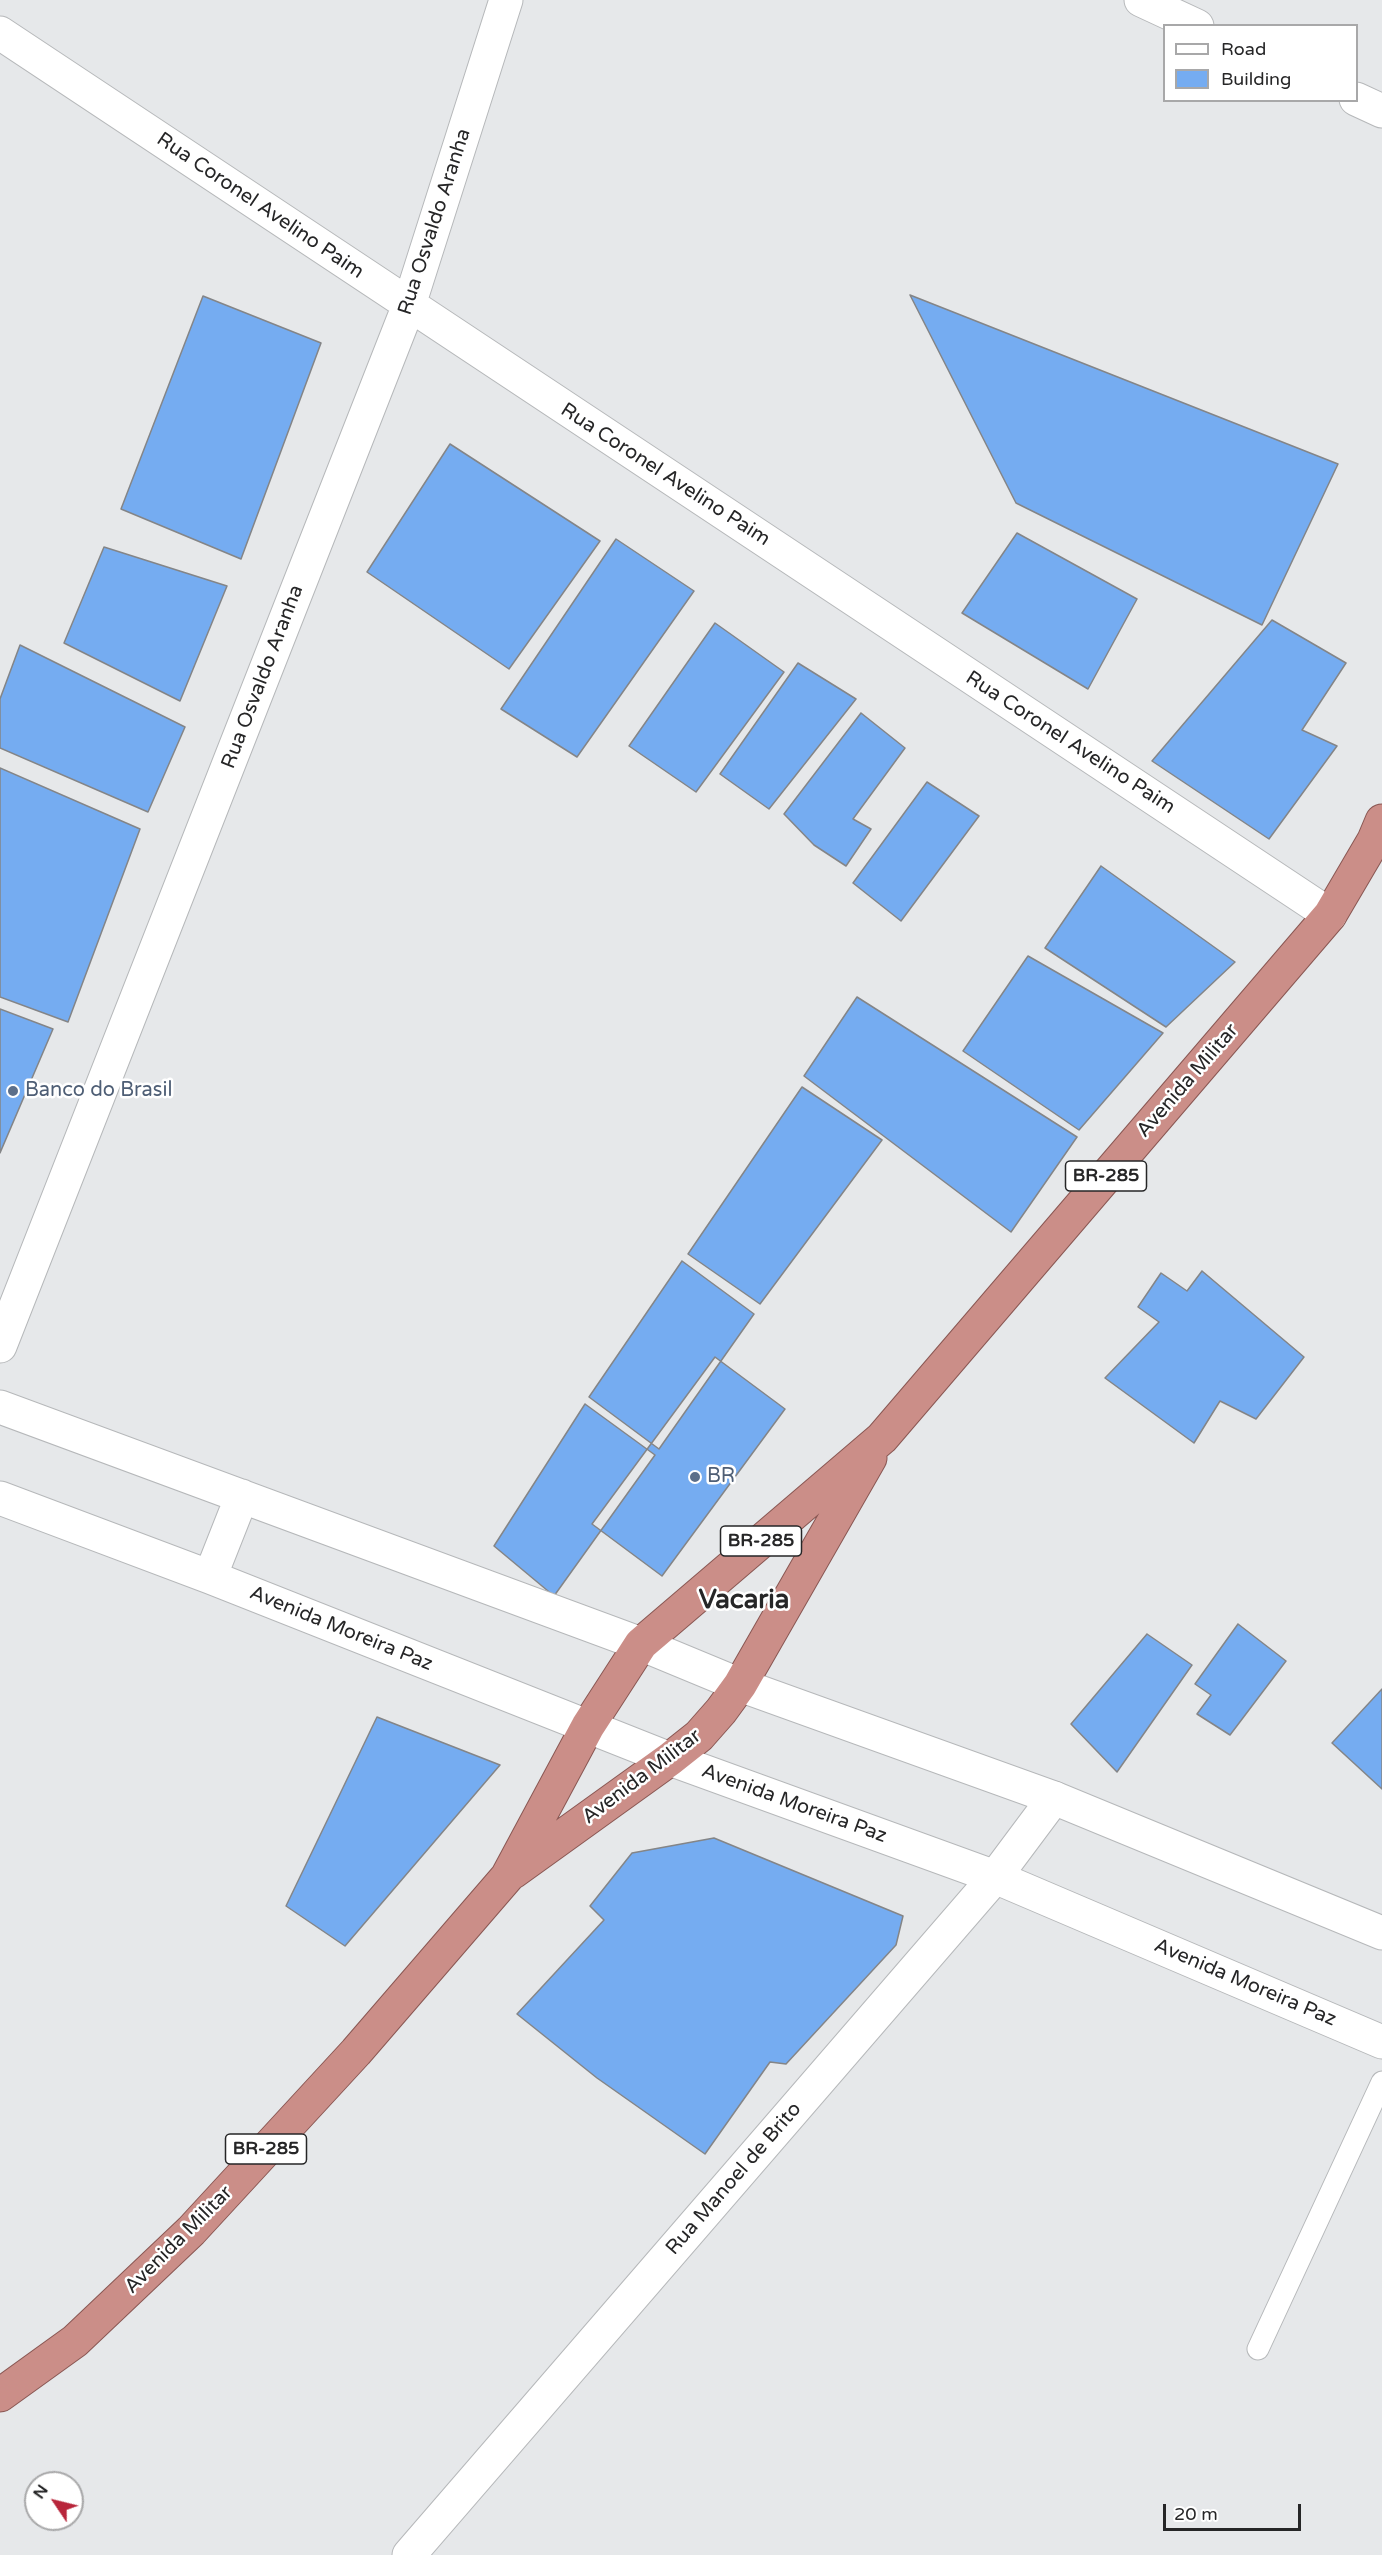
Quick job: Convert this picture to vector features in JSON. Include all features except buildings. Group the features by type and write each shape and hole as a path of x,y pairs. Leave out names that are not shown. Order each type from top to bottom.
{"highway":[{"name":"Avenida Militar","path":"0,2395 75,2341 191,2231 356,2052 507,1877 588,1726 641,1644 882,1438 1330,915 1374,840 1382,821"},
{"name":"Avenida Militar","path":"507,1877 670,1760 699,1736 740,1685 882,1438"}],"street":[{"name":"Rua Osvaldo Aranha","path":"0,1346 409,305 506,0"},
{"path":"1141,0 1193,24"},
{"name":"Rua Coronel Avelino Paim","path":"0,33 1330,915"},
{"path":"1358,100 1382,111"},
{"path":"0,1407 641,1644 740,1685 1053,1798 1382,1933"},
{"path":"210,1577 242,1496"},
{"name":"Avenida Moreira Paz","path":"0,1498 210,1577 670,1760 995,1877 1382,2042"},
{"name":"Rua Manoel de Brito","path":"409,2555 995,1877 1053,1798"}],"lane":[{"path":"1257,2349 1382,2082"}],"place":[{"name":"Banco do Brasil","path":"13,1091"},
{"name":"BR","path":"695,1477"}],"district":[{"name":"Vacaria","path":"744,1601"}]}
